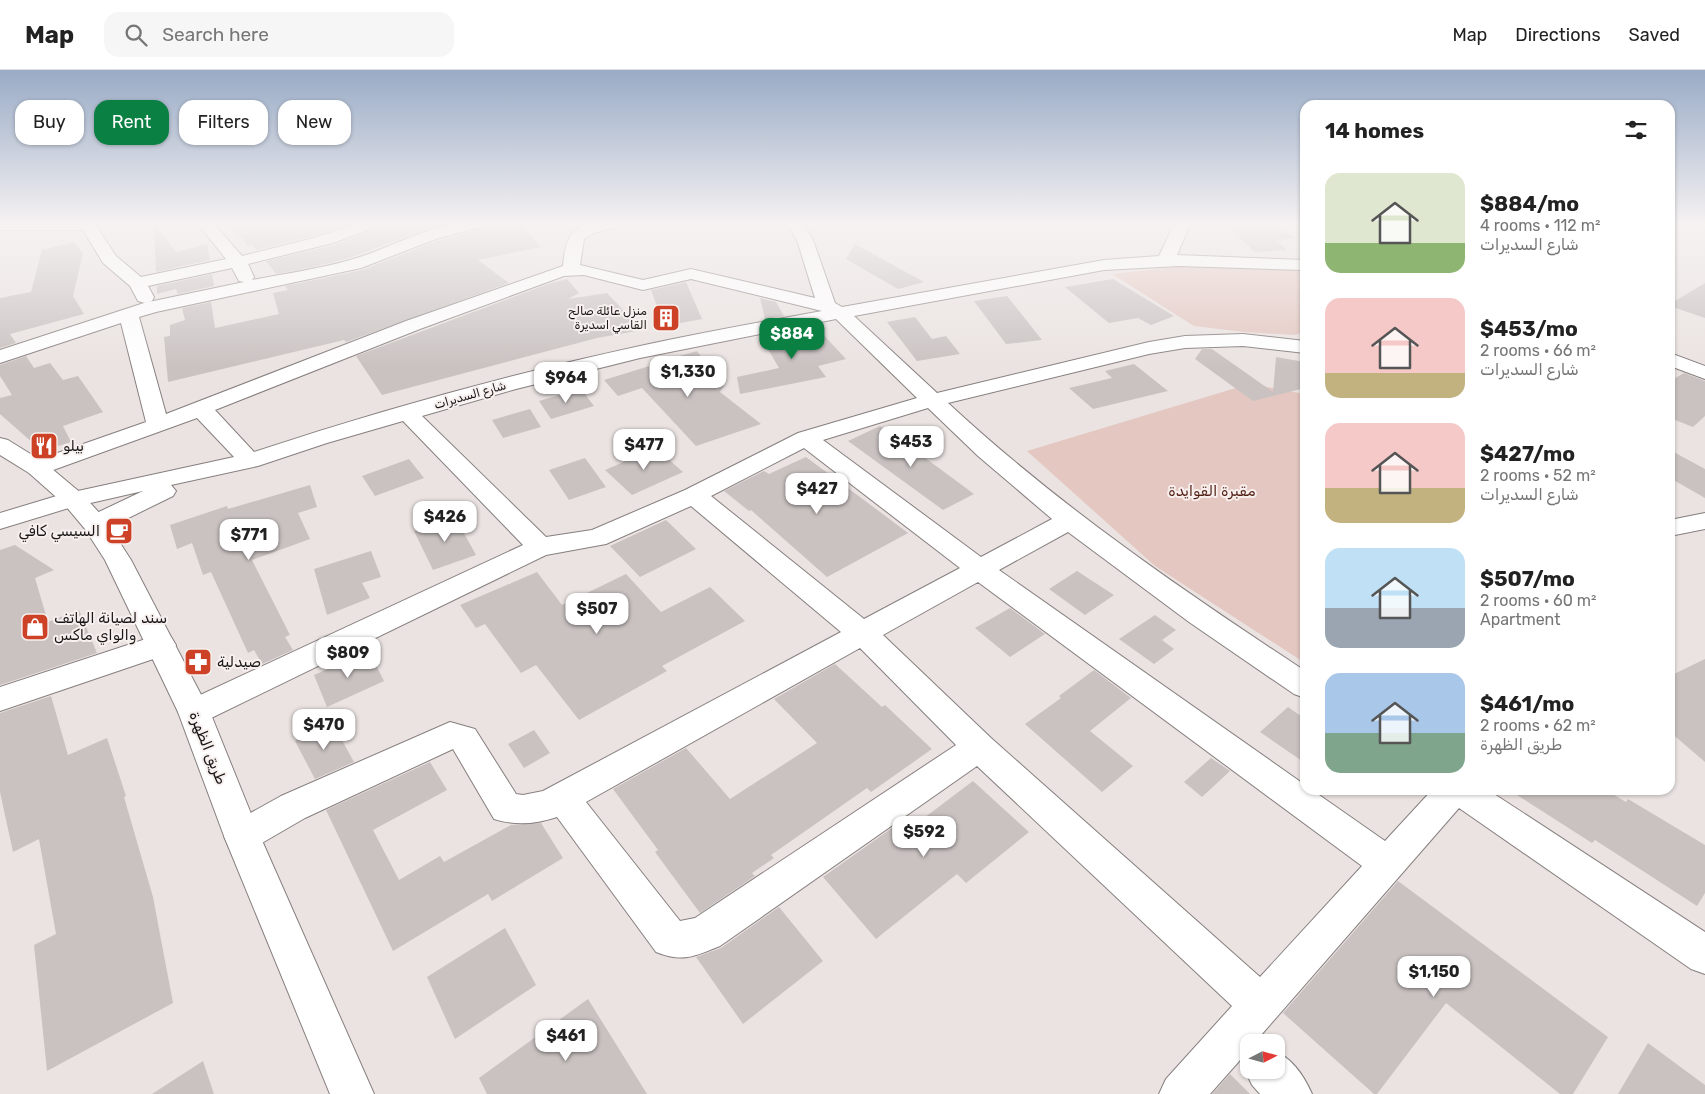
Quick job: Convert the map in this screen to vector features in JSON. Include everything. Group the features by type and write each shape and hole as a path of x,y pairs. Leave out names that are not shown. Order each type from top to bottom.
{"street":[{"path":"123,272 137,283 151,307"},
{"path":"137,283 191,272"},
{"path":"243,272 250,287"},
{"path":"0,357 129,316 151,307 319,272"},
{"path":"37,468 158,425 413,325 557,272"},
{"path":"591,272 643,285 650,285 674,277 691,274 833,310"},
{"path":"818,272 833,310 933,400 986,451 1069,520 1198,615 1300,683"},
{"name":"شارع السديرات","path":"0,521 73,499 250,461 407,412 509,384 631,354 833,310 1060,272"},
{"path":"129,316 158,425"},
{"path":"194,712 540,547 597,538 694,495 806,438 933,400 1149,348 1211,340 1244,340 1300,346"},
{"path":"1675,361 1705,373"},
{"path":"200,408 250,461"},
{"path":"407,412 540,547"},
{"path":"806,438 979,568 1388,864"},
{"name":"طريق الظهرة","path":"0,445 37,468 73,499 95,524 118,560 194,712 242,836 352,1094"},
{"name":"شارع السديرات","path":"95,524 202,472"},
{"path":"694,495 862,634 979,747 1248,1030"},
{"path":"242,836 293,807 450,735 464,738 506,808 523,810 548,805 564,798 1069,520"},
{"path":"1675,527 1705,521"},
{"path":"0,699 161,645"},
{"path":"564,798 670,939 686,940 706,933 979,747"},
{"path":"1181,1094 1248,1030 1388,864 1450,795"},
{"path":"1467,795 1705,955"},
{"path":"1276,1079 1290,1094"}],"green space":[{"path":"1132,272 1300,272 1300,333 1295,335 1244,332 1194,326 1112,274"},
{"name":"مقبرة القوايدة","path":"1249,384 1300,393 1300,660 1155,566 1027,451"}],"building":[{"path":"36,272 79,272 73,296 84,314 10,334 16,343 0,348 0,298 31,292"},
{"path":"353,272 494,272 509,283 346,342 344,340 168,382 164,337 170,336 170,325 185,320 182,308 211,302 215,328 279,314 273,293 288,290 285,286"},
{"path":"868,272 905,272 924,282 898,289"},
{"path":"212,274 214,286 178,294 176,289 157,294 157,286"},
{"path":"567,279 579,293 568,299 607,293 642,330 597,338 382,395 356,356 548,284"},
{"path":"1113,279 1174,316 1151,325 1138,318 1109,323 1065,287"},
{"path":"686,282 702,319 664,326 651,290"},
{"path":"1705,283 1705,318 1675,308 1675,301"},
{"path":"1007,296 1042,340 1006,344 974,301"},
{"path":"760,298 776,302 784,316 765,319"},
{"path":"915,317 932,339 946,336 960,354 917,361 887,322"},
{"path":"818,329 846,359 818,366 826,377 740,394 737,377 779,368 760,336 791,330 794,335"},
{"path":"1202,349 1212,349 1273,392 1276,357 1300,361 1300,389 1253,401 1195,359"},
{"path":"697,351 724,386 720,392 761,424 696,446 642,388 618,396 604,380 669,360 682,373 676,357"},
{"path":"26,356 34,368 50,363 63,380 78,376 103,412 63,426 71,442 42,451 0,414 0,398 12,395 0,376 0,365"},
{"path":"1134,364 1168,391 1093,409 1069,388 1112,378 1105,371"},
{"path":"1684,373 1705,381 1705,416 1693,427 1675,420 1675,378"},
{"path":"581,389 594,406 551,419 539,401"},
{"path":"530,409 541,427 503,438 492,420"},
{"path":"880,426 974,494 943,510 848,441"},
{"path":"656,448 683,472 632,495 605,470"},
{"path":"1675,453 1705,469 1705,498 1675,481"},
{"path":"806,457 908,533 827,577 751,510 749,511 724,491 764,471 769,474"},
{"path":"585,458 606,487 569,500 549,470"},
{"path":"409,459 424,478 375,496 362,476"},
{"path":"310,485 317,507 298,513 310,539 252,560 290,635 285,637 293,650 262,664 254,650 248,653 211,572 203,575 192,543 177,549 170,525 227,506 228,509"},
{"path":"455,517 476,555 433,570 414,531"},
{"path":"666,520 696,549 640,577 610,546"},
{"path":"15,545 54,570 35,578 48,622 79,610 97,653 0,685 0,550"},
{"path":"371,551 381,577 362,583 370,598 327,615 314,569"},
{"path":"1077,571 1114,595 1085,615 1049,589"},
{"path":"537,572 562,605 626,574 661,612 710,587 745,621 662,666 667,671 579,720 536,665 521,673 485,624 476,628 460,605"},
{"path":"1010,608 1045,634 1010,657 975,628"},
{"path":"1155,615 1176,630 1162,640 1174,649 1154,664 1119,639"},
{"path":"369,651 384,681 327,707 314,675"},
{"path":"1705,659 1705,762 1675,736 1675,674"},
{"path":"835,664 882,707 885,705 932,749 871,792 867,788 771,855 774,858 752,873 755,876 700,913 655,852 658,850 613,789 686,748 730,799 817,743 774,699"},
{"path":"1094,670 1131,698 1090,731 1133,766 1102,792 1025,724 1061,698 1059,696"},
{"path":"51,696 68,755 107,738 126,796 124,797 153,897 173,1003 47,1071 34,945 56,934 39,839 13,852 0,792 0,713"},
{"path":"1288,707 1300,715 1300,760 1260,732"},
{"path":"332,722 354,762 315,779 295,741"},
{"path":"534,730 550,753 524,768 508,744"},
{"path":"1211,758 1230,771 1202,797 1184,782"},
{"path":"430,762 447,790 373,830 399,880 440,856 444,862 511,825 541,823 563,858 492,901 488,894 393,951 326,810"},
{"path":"973,781 1029,832 966,883 957,874 876,939 823,877 892,828 900,836"},
{"path":"1517,795 1614,795 1626,802 1628,799 1705,845 1705,893 1697,906 1595,840 1592,843"},
{"path":"1398,881 1608,1037 1573,1094 1560,1094 1446,1003 1377,1094 1374,1094 1283,1013"},
{"path":"779,907 823,961 743,1024 696,957 721,948"},
{"path":"505,928 536,985 455,1039 427,977"},
{"path":"588,999 647,1094 487,1094 479,1078"},
{"path":"1648,1043 1705,1085 1705,1094 1618,1094"},
{"path":"203,1061 214,1094 152,1094"},
{"path":"1230,1074 1250,1094 1212,1094"}],"place":[{"name":"منزل عائلة صالح القاسي اسديرة","path":"666,318"},
{"name":"بيلو","path":"44,446"},
{"name":"السيسي كافي","path":"119,531"},
{"name":"سند لصيانة الهاتف والواي ماكس","path":"35,627"},
{"name":"صيدلية","path":"198,662"}]}
